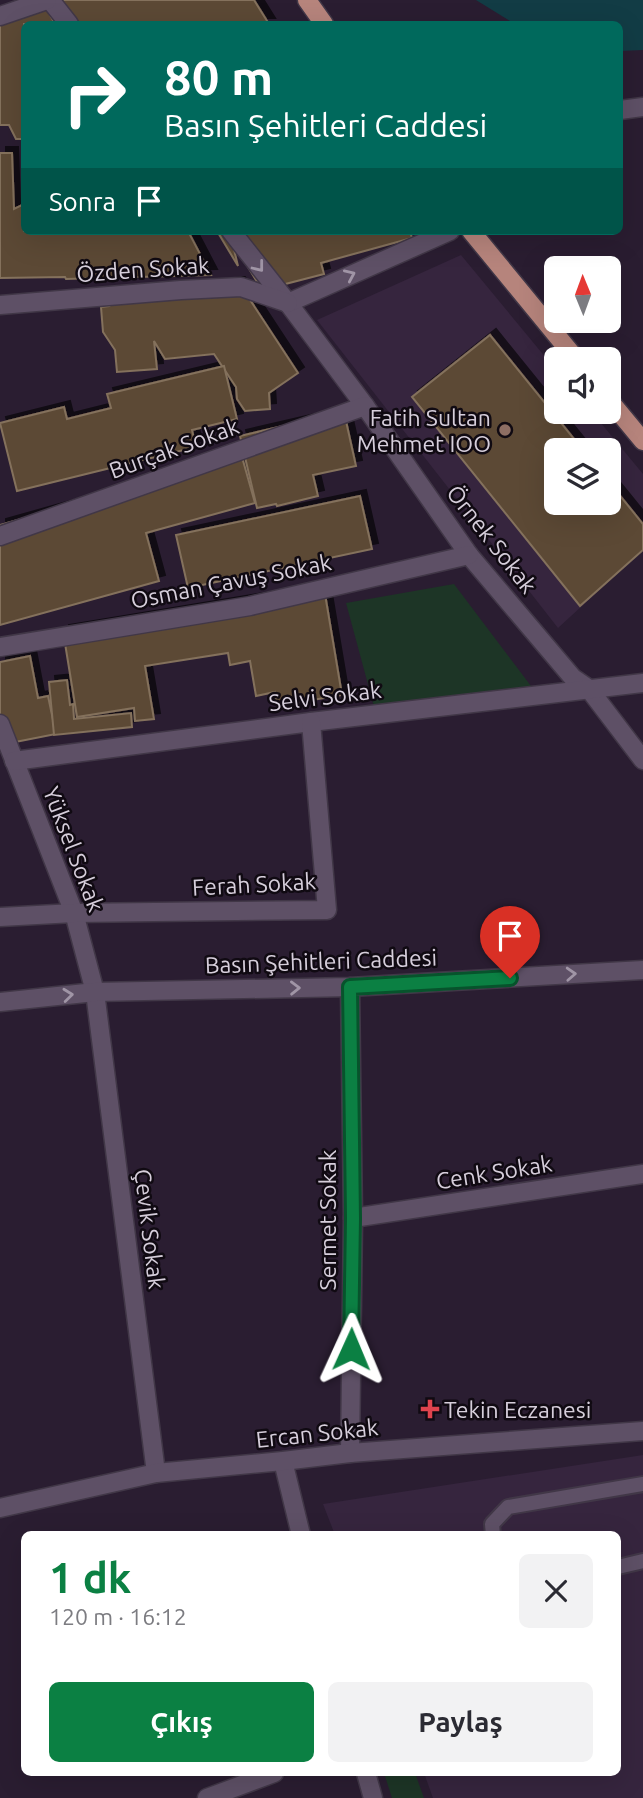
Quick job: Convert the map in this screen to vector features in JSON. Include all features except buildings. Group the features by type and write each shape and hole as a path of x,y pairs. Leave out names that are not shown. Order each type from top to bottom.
{"main road":[{"path":"307,0 322,21"},
{"path":"474,235 566,347"},
{"path":"621,414 643,441"}],"street":[{"path":"0,16 49,0 66,21"},
{"path":"623,110 643,107"},
{"name":"Örnek Sokak","path":"234,235 365,406 469,555 573,678 589,689 643,761"},
{"path":"288,303 441,235"},
{"name":"Özden Sokak","path":"0,305 241,287 288,303"},
{"name":"Burçak Sokak","path":"0,536 365,406"},
{"name":"Osman Çavuş Sokak","path":"0,648 250,606 469,555"},
{"name":"Selvi Sokak","path":"14,761 643,683"},
{"name":"Ferah Sokak","path":"0,917 327,910 312,722"},
{"name":"Yüksel Sokak","path":"0,724 74,914 95,992"},
{"name":"Basın Şehitleri Caddesi","path":"0,1002 95,992 350,987 643,970"},
{"name":"Sermet Sokak","path":"350,987 353,1218 350,1453"},
{"name":"Çevik Sokak","path":"95,992 156,1473"},
{"name":"Cenk Sokak","path":"353,1218 643,1174"},
{"name":"Ercan Sokak","path":"0,1508 156,1473 350,1453 643,1431"},
{"path":"283,1461 300,1531"},
{"path":"207,1798 266,1776"},
{"path":"367,1776 373,1798"}],"lane":[{"path":"493,1531 492,1524 508,1507 643,1484"},
{"path":"621,1566 643,1561"}],"shaded area":[{"path":"476,0 643,0 643,50 623,51 623,21 510,21"},
{"name":"Fatih Sultan Mehmet IOO","path":"461,255 544,355 544,424 602,424 613,438 544,438 544,515 621,515 621,447 643,474 643,550 558,628 317,320"},
{"path":"454,584 537,694 376,714 346,603"},
{"path":"643,1455 643,1798 433,1798 425,1776 621,1776 621,1531 333,1531 323,1504"},
{"path":"385,1776 416,1776 424,1798 392,1798"}],"place":[{"name":"Fatih Sultan Mehmet IOO","path":"505,430"},
{"name":"Tekin Eczanesi","path":"430,1409"}],"route":[{"path":"351,1349 353,1218 350,987 510,978"}]}
